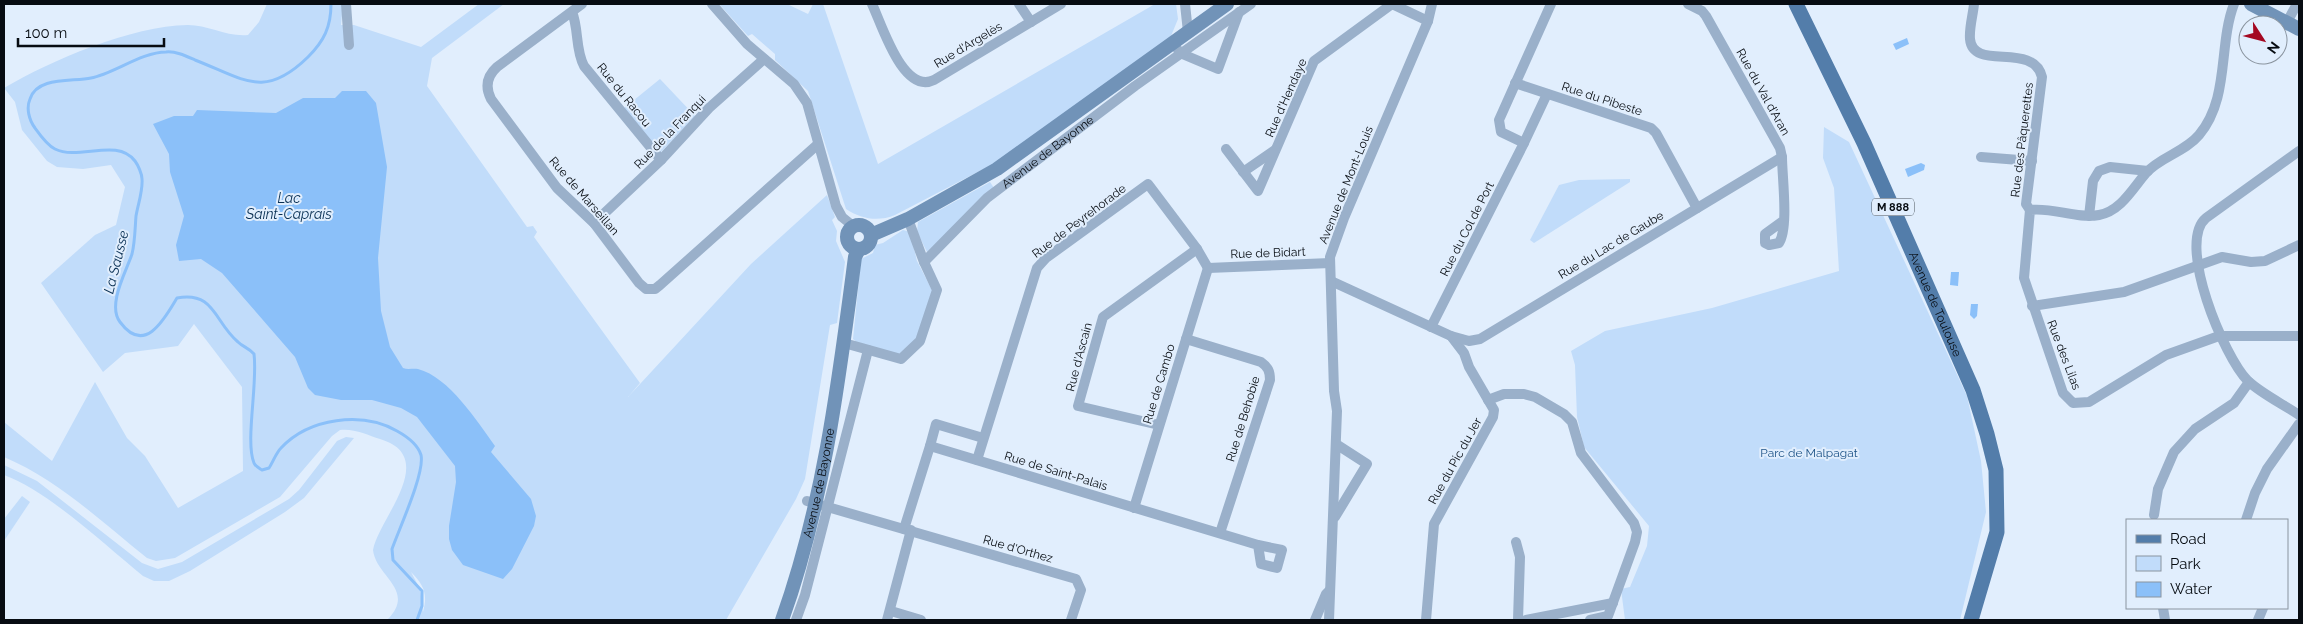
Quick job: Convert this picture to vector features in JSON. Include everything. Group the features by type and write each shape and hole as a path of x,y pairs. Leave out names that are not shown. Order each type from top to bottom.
{"main road":[{"name":"Avenue de Toulouse","path":"1796,4 1868,152 1973,390 1987,434 1996,470 1997,532 1971,620"}],"street":[{"path":"346,4 349,45"},
{"name":"Rue de Marseillan","path":"582,4 493,71 488,80 487,90 491,99 557,188 594,223 639,284 646,289 655,289 817,145"},
{"path":"712,4 743,40 799,89 807,103 817,145 836,206 842,217 854,226 866,227 871,235 868,244 859,249 850,245 847,237 854,226"},
{"name":"Rue d'Argelès","path":"872,4 902,67 909,77 919,82 934,80 1062,4"},
{"path":"1019,4 1031,22"},
{"path":"1185,4 1188,32"},
{"name":"Avenue de Bayonne","path":"924,262 987,198 1177,48 1188,32 1227,4"},
{"name":"Avenue de Bayonne","path":"871,235 908,219 997,169 1177,48 1251,4"},
{"name":"Rue d'Hendaye","path":"1226,149 1258,191 1314,61 1392,4 1428,20"},
{"name":"Avenue de Mont-Louis","path":"1329,620 1337,411 1334,391 1330,257 1344,218 1428,20 1432,4"},
{"path":"1524,143 1501,132 1499,120 1551,4"},
{"name":"Rue du Val d'Aran","path":"1688,4 1703,8 1780,148 1782,157 1783,221"},
{"name":"Rue des Pâquerettes","path":"1974,4 1970,39 1976,50 1987,55 2029,60 2040,69 2042,77 2026,204 2030,210"},
{"path":"2030,210 2039,209 2089,216 2108,212 2117,206 2148,171 2198,137 2210,119 2224,69 2228,28 2234,4"},
{"path":"2251,4 2293,25 2298,4"},
{"name":"Rue du Racou","path":"572,12 578,32 579,55 584,66 661,160"},
{"path":"1177,48 1218,69 1239,12"},
{"name":"Rue de la Franqui","path":"594,223 661,160 709,108 764,59"},
{"name":"Rue du Pibeste","path":"1515,83 1651,128 1656,133 1697,208"},
{"name":"Rue du Col de Port","path":"1431,326 1547,94"},
{"name":"Rue d'Hendaye","path":"1243,172 1276,149"},
{"path":"2299,151 2201,222 2196,235 2198,264 2210,311 2219,336 2234,363 2249,382 2299,415"},
{"name":"Rue du Lac de Gaube","path":"1451,336 1469,341 1480,339 1782,157"},
{"path":"1980,157 2032,161"},
{"path":"2089,216 2093,181 2099,171 2110,167 2148,171"},
{"name":"Rue de Peyrehorade","path":"977,460 1037,268 1046,258 1148,184 1197,249 1208,268"},
{"name":"Rue des Lilas","path":"2030,210 2024,278 2063,393 2073,403 2089,402 2166,356 2219,336"},
{"path":"844,343 901,359 920,341 937,290 908,219"},
{"path":"2032,306 2124,292 2222,257 2252,262 2265,261 2299,245"},
{"name":"Avenue de Bayonne","path":"796,620 806,595 817,503 832,428 855,256 859,249"},
{"name":"Rue d'Ascain","path":"1159,425 1078,406 1102,317 1197,249"},
{"name":"Rue de Bidart","path":"1208,268 1330,263"},
{"name":"Rue de Cambo","path":"1134,508 1208,268"},
{"name":"Rue du Pic du Jer","path":"1330,281 1451,336 1459,344 1494,410 1493,418 1434,524 1426,620"},
{"path":"2219,336 2299,336"},
{"name":"Rue de Behobie","path":"1186,339 1261,362 1267,366 1270,373 1270,380 1220,533"},
{"name":"Avenue de Bayonne","path":"782,620 817,503 868,350"},
{"path":"2154,515 2158,489 2174,452 2196,429 2234,403 2249,382"},
{"path":"1488,400 1504,394 1524,394 1535,397 1564,414 1572,422 1580,453 1634,523 1637,532 1608,616 1590,620"},
{"path":"922,620 889,616 907,530 936,424 983,438"},
{"path":"2246,519 2255,493 2267,469 2299,424"},
{"name":"Avenue de Mont-Louis","path":"1333,520 1368,464 1336,444"},
{"name":"Rue de Saint-Palais","path":"930,446 1258,545"},
{"name":"Rue d'Orthez","path":"817,503 1076,579 1081,590 1071,620"},
{"path":"1516,542 1520,557 1518,620"},
{"path":"1315,620 1326,594 1330,590"},
{"path":"1526,620 1613,603"}],"green space":[{"path":"267,4 343,4 341,25 354,25 421,47 479,4 504,4 432,58 427,86 527,227 533,226 537,232 534,237 640,383 628,397 751,264 827,195 835,217 832,220 837,231 836,241 845,262 837,323 830,325 805,479 796,499 726,620 387,620 395,609 398,600 397,592 376,560 373,550 377,537 401,489 406,474 405,459 397,448 380,439 355,431 340,430 332,436 280,497 175,558 156,561 147,558 96,516 43,477 4,457 4,422 52,461 95,382 127,438 145,456 178,508 243,471 242,387 194,324 178,346 125,353 103,372 41,283 95,235 116,225 125,187 111,165 83,169 57,167 47,161 22,130 15,102 4,88 68,56 142,31 188,25 248,35 259,22","holes":["411,572 424,590 423,612 420,589"]},
{"path":"719,4 787,4 808,14 813,4 823,4 878,164 1155,4 1176,4 1178,19 1171,36 997,162 895,215 876,219 858,215 846,209 808,91 775,60 775,54 752,34 748,36"},
{"path":"660,79 695,116 660,153 623,109"},
{"name":"Parc de Malpagat","path":"1824,127 1849,142 1967,396 1981,461 1986,512 1960,620 1625,620 1621,589 1630,587 1647,546 1649,526 1584,447 1577,417 1575,365 1571,351 1605,331 1712,308 1839,271 1834,188 1823,158"},
{"path":"1630,179 1630,182 1534,243 1530,240 1559,185 1579,180"},
{"path":"990,182 994,188 927,252 917,232 918,222"},
{"path":"903,230 910,232 917,261 933,292 917,339 898,355 859,344 853,339 861,259 873,253 875,245 883,243"},
{"path":"346,437 354,438 304,498 285,512 190,571 169,581 154,581 143,576 57,506 21,482 4,475 4,465 37,481 142,563 158,569 182,562 289,499 299,490 337,441"},
{"path":"22,496 30,502 4,541 4,519"}],"water":[{"path":"1907,38 1909,44 1896,50 1893,44"},
{"name":"Lac Saint-Caprais","path":"342,91 366,91 376,103 387,167 378,258 381,311 390,347 403,368 418,369 429,374 451,390 495,446 491,452 531,499 536,516 534,526 512,569 503,579 463,565 452,550 449,539 449,526 456,482 455,466 417,417 401,408 372,400 341,400 315,395 308,388 295,357 222,273 201,259 179,261 176,245 184,216 170,172 169,154 153,124 174,116 193,116 197,110 276,113 303,98 335,98"},
{"path":"1921,163 1925,165 1924,170 1908,177 1905,169"},
{"path":"1951,272 1959,272 1958,286 1950,285"},
{"path":"1971,304 1978,304 1977,316 1974,319 1970,315"}],"waterway":[{"name":"La Sausse","path":"331,4 328,27 318,45 293,70 279,78 266,82 253,82 227,74 181,54 170,52 157,53 138,59 100,76 48,83 34,92 28,106 29,114 39,134 55,149 75,153 118,151 127,154 135,161 140,170 142,188 136,216 132,254 117,298 117,315 120,322 129,332 146,335 167,315 177,298 190,297 199,299 213,310 230,334 254,354 251,441 256,466 262,470 269,468 279,450 293,438 321,424 336,421 368,421 383,425 404,435 417,448 421,455 419,474 411,501 392,549 393,560 422,591 422,606 417,620"}]}
